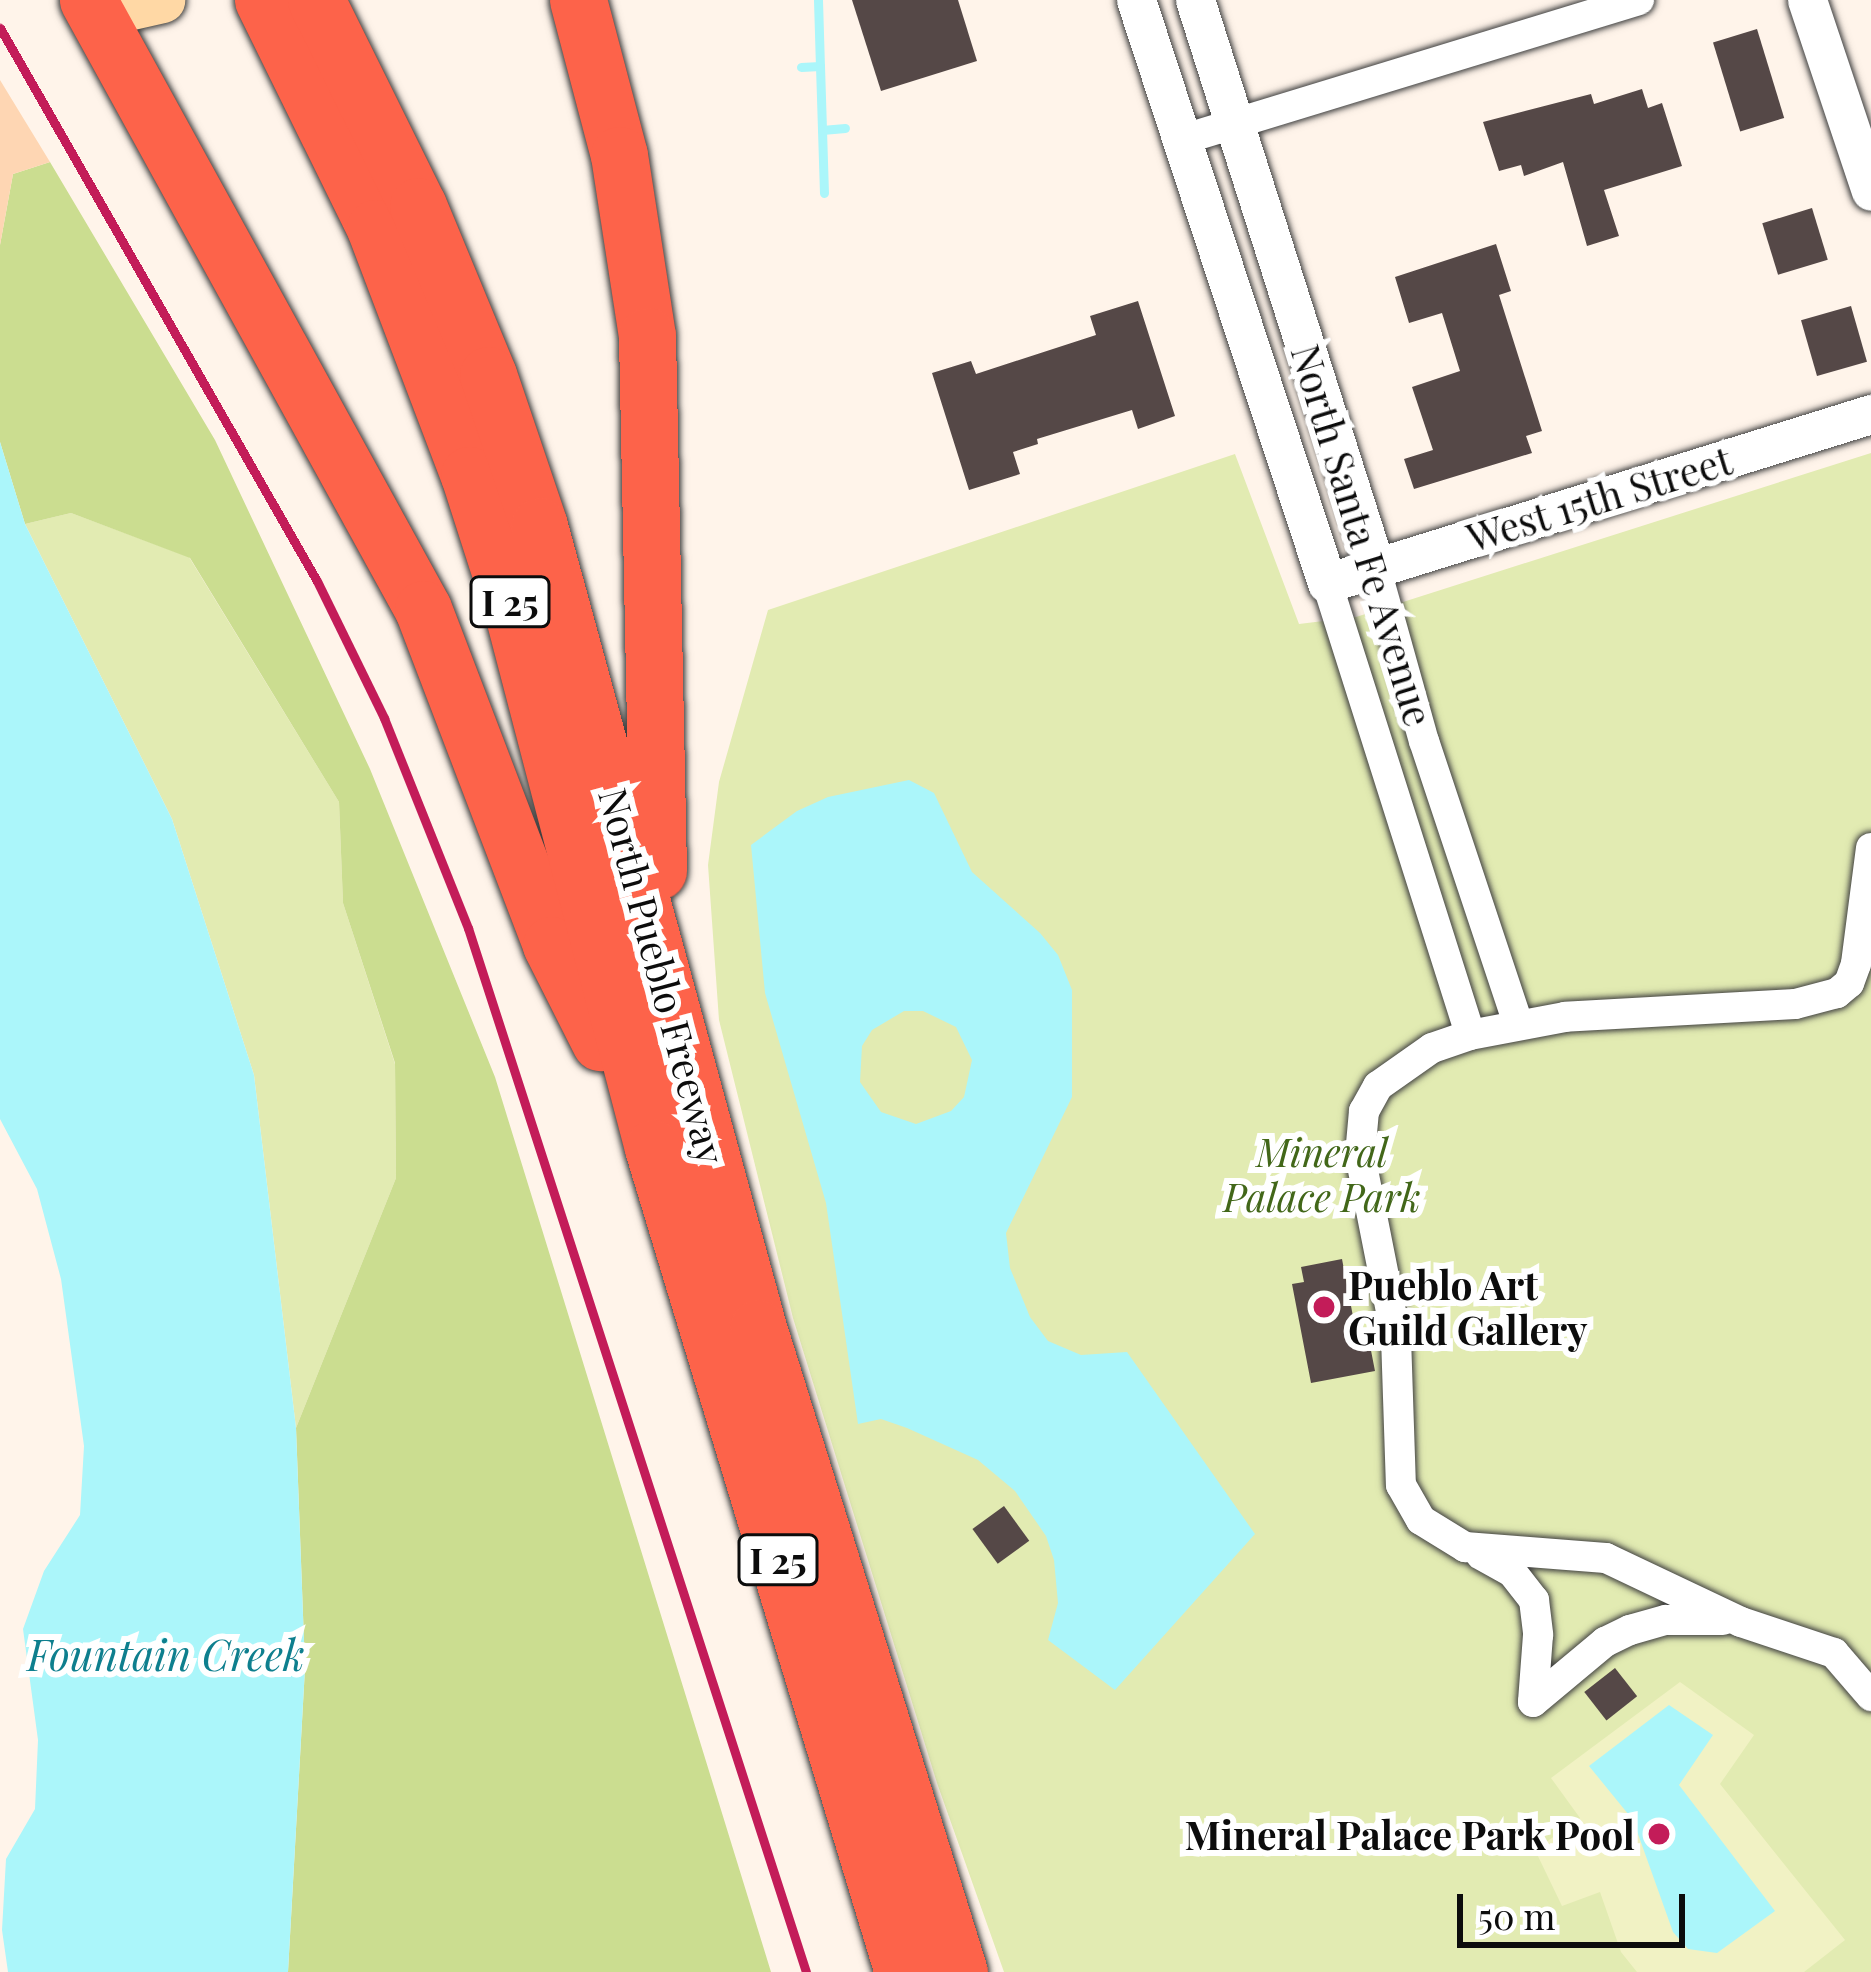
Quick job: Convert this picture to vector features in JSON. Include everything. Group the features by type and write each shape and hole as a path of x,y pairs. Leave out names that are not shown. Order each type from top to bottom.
{"highway":[{"name":"North Pueblo Freeway","path":"263,0 326,68 418,206 488,375 538,526 758,1328 959,1972"},
{"name":"North Pueblo Freeway","path":"316,0 326,68 384,249 469,475 512,609 653,1148 903,1972"},
{"path":"578,0 619,155 646,336 662,971"},
{"path":"101,5 423,609 551,945 653,1148"}],"main road":[{"path":"101,5 162,0"}],"street":[{"name":"North Santa Fe Avenue","path":"1136,0 1470,1035"},
{"name":"North Santa Fe Avenue","path":"1195,0 1375,566 1424,741 1518,1024"},
{"path":"1181,140 1639,0"},
{"path":"1807,0 1871,191"},
{"name":"West 15th Street","path":"1327,583 1871,415"},
{"path":"1741,1622 1695,1616 1630,1630 1604,1642 1533,1702 1538,1634 1534,1600 1512,1572 1421,1520 1401,1484 1396,1337 1363,1178 1360,1134 1378,1086 1403,1064 1470,1035 1518,1024 1657,1008 1795,1004 1837,993 1849,983 1856,964 1871,848"},
{"path":"1465,1547 1606,1558 1741,1622 1834,1653 1871,1696"}],"green space":[{"path":"50,162 215,440 370,769 495,1077 771,1972 288,1972 305,1668 296,1428 396,1178 395,1063 343,903 339,802 190,558 71,513 25,524 0,442 0,245 13,174"},
{"name":"Mineral Palace Park","path":"1871,453 1871,1972 1004,1972 937,1783 793,1318 719,1020 708,865 719,782 768,610 1235,454 1299,624 1356,617"},
{"path":"71,513 189,557 339,802 343,903 395,1064 396,1178 296,1428 254,1075 172,819 25,524"},
{"name":"Mineral Palace Park Pool","path":"1680,1682 1754,1735 1720,1784 1845,1940 1804,1972 1637,1972 1621,1952 1600,1892 1562,1906 1535,1850 1580,1818 1551,1778"}],"sand":[{"path":"0,80 50,162 13,174 0,245"}],"water":[{"name":"Fountain Creek","path":"0,442 25,524 172,819 254,1075 296,1428 305,1668 288,1972 8,1972 2,1930 6,1859 35,1809 38,1740 23,1629 44,1571 80,1515 84,1446 61,1279 37,1189 0,1119"},
{"path":"909,780 934,793 972,872 1058,955 1072,990 1072,1097 1006,1233 1010,1268 1030,1317 1048,1341 1081,1355 1127,1352 1255,1534 1115,1690 1048,1640 1058,1603 1054,1560 1046,1536 1015,1491 978,1460 907,1428 881,1419 858,1424 826,1203 765,993 751,845 797,811 828,797","holes":["904,1011 923,1011 956,1027 972,1060 964,1097 951,1111 916,1124 881,1112 860,1082 862,1046 872,1030"]},
{"path":"1669,1705 1713,1735 1679,1785 1775,1911 1717,1953 1688,1949 1673,1932 1633,1820 1589,1766"}],"building":[{"path":"852,0 958,0 977,61 881,91"},
{"path":"1757,29 1784,118 1740,131 1713,42"},
{"path":"1642,89 1648,108 1662,103 1682,166 1604,190 1619,236 1587,246 1563,162 1524,176 1521,165 1499,171 1483,122 1591,94 1594,104"},
{"path":"1812,208 1828,260 1778,275 1762,223"},
{"path":"1496,244 1511,291 1499,295 1542,431 1526,436 1532,453 1414,489 1404,459 1433,450 1412,387 1460,371 1442,313 1409,323 1395,277"},
{"path":"1138,301 1175,416 1138,429 1132,410 1037,439 1038,444 1013,452 1020,474 969,490 932,373 971,361 976,374 1096,335 1090,316"},
{"path":"1851,306 1867,362 1817,376 1801,320"},
{"name":"Pueblo Art Guild Gallery","path":"1342,1259 1356,1332 1367,1330 1375,1371 1311,1383 1292,1284 1304,1282 1301,1267"},
{"path":"1004,1506 1029,1541 998,1564 972,1529"},
{"path":"1615,1668 1637,1696 1606,1720 1584,1692"}],"waterway":[{"path":"818,0 820,66"},
{"path":"801,67 820,66 824,193"},
{"path":"822,130 845,128"}],"railway":[{"path":"0,28 317,581 384,718 468,928 806,1972"}],"place":[{"name":"Pueblo Art Guild Gallery","path":"1324,1307"},
{"name":"Mineral Palace Park Pool","path":"1659,1834"}]}
